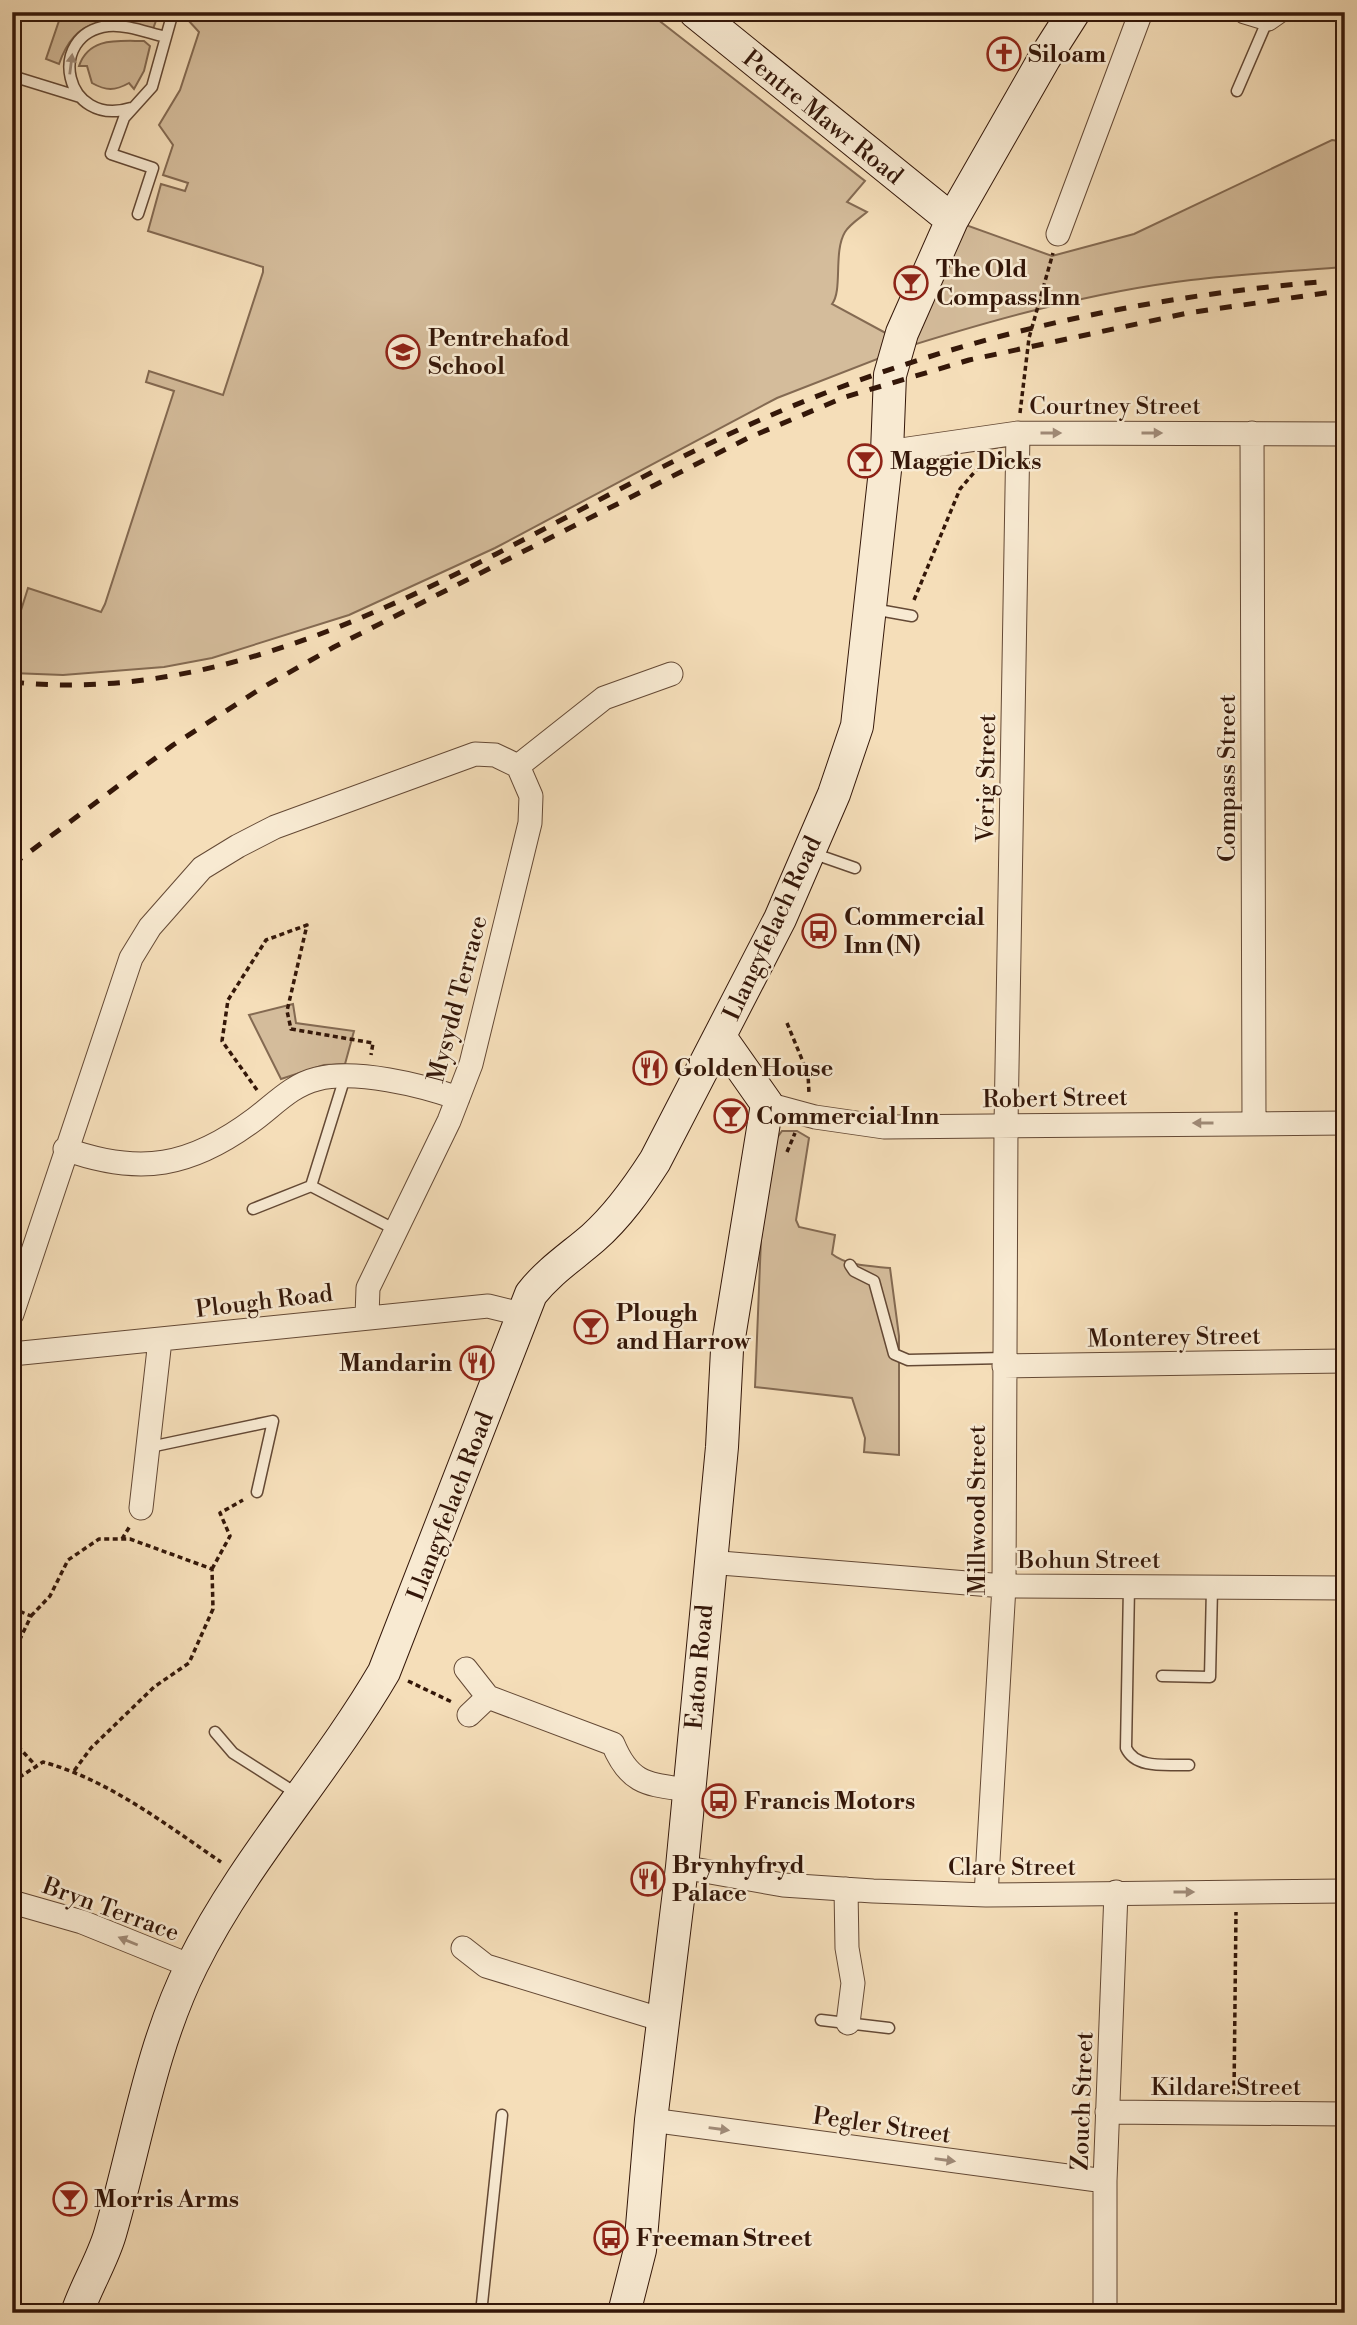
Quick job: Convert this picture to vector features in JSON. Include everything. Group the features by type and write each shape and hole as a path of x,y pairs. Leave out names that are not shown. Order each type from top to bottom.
{"main road":[{"name":"Pentre Mawr Road","path":"695,12 952,220"},
{"name":"Llangyfelach Road","path":"85,2311 108,2239 154,2063 191,1966 244,1877 355,1722 384,1672 424,1576 521,1314 545,1276 593,1238 634,1193 656,1161 780,919 809,852 857,726 872,609 887,452 890,375 897,350 952,220 1066,15"},
{"path":"720,1037 768,1104"},
{"name":"Eaton Road","path":"624,2313 640,2250 652,2120 682,1867 708,1562 722,1447 727,1350 768,1104"}],"street":[{"path":"1058,234 1141,12"},
{"path":"1245,12 1273,15"},
{"name":"Courtney Street","path":"887,452 1018,432 1345,434"},
{"name":"Verig Street","path":"1006,1125 1018,432"},
{"name":"Compass Street","path":"1252,433 1254,1123"},
{"path":"12,1314 19,1272 131,958 150,927 202,868 275,827 475,754 495,755 518,766 601,689 671,674"},
{"name":"Mysydd Terrace","path":"367,1315 368,1288 458,1098 471,1063 530,823 531,796 518,766"},
{"path":"65,1149 113,1163 175,1161 226,1140 302,1084 319,1078 356,1077 458,1098"},
{"name":"Robert Street","path":"768,1104 802,1114 884,1127 1345,1123"},
{"name":"Millwood Street","path":"986,1895 1004,1586 1006,1125"},
{"name":"Plough Road","path":"12,1354 160,1340 367,1315 488,1306 521,1314"},
{"path":"141,1508 160,1340"},
{"name":"Monterey Street","path":"1004,1362 1345,1361"},
{"name":"Bohun Street","path":"708,1562 1004,1586 1345,1588"},
{"path":"466,1669 488,1697 613,1744 621,1763 632,1776 646,1784 688,1790"},
{"path":"469,1715 488,1697"},
{"name":"Clare Street","path":"682,1867 783,1885 986,1895 1345,1891"},
{"path":"846,1889 847,1948 853,1983 848,2023"},
{"name":"Zouch Street","path":"1105,2313 1105,2182 1116,1892"},
{"name":"Bryn Terrace","path":"12,1902 82,1922 191,1966"},
{"path":"463,1948 486,1966 663,2020"},
{"name":"Kildare Street","path":"1107,2112 1345,2114"},
{"name":"Pegler Street","path":"652,2120 1105,2182"}],"lane":[{"path":"12,76 80,97 104,112 131,108 144,99 152,87 173,12"},
{"path":"1237,91 1273,15"},
{"path":"80,97 72,86 70,65 76,45 86,35 112,26 166,37"},
{"path":"131,108 111,154 153,168 138,214"},
{"path":"872,609 912,611"},
{"path":"809,852 855,868"},
{"path":"253,1209 311,1186 356,1077"},
{"path":"311,1186 396,1230"},
{"path":"850,1265 854,1271 874,1281 894,1354 908,1360 1004,1362"},
{"path":"150,1447 273,1421 257,1492"},
{"path":"1129,1587 1126,1748 1129,1755 1149,1764 1189,1765"},
{"path":"1162,1676 1210,1677 1212,1587"},
{"path":"215,1732 233,1753 301,1796"},
{"path":"821,2020 889,2028"},
{"path":"481,2313 502,2115"}],"path":[{"path":"1018,432 1029,338 1058,234"},
{"path":"912,611 960,489 986,459"},
{"path":"270,1107 222,1041 228,1000 266,940 307,925 287,1011 291,1029 373,1042 356,1077"},
{"path":"787,1023 810,1087 802,1114"},
{"path":"74,1771 92,1748 154,1687 189,1663 214,1609 212,1569 230,1536 220,1513 257,1492"},
{"path":"12,1656 31,1616 50,1596 68,1560 99,1539 130,1539 212,1569"},
{"path":"12,1608 31,1616"},
{"path":"384,1672 447,1696 468,1718 469,1715"},
{"path":"12,1740 36,1766"},
{"path":"12,1782 43,1762 74,1771 125,1798 244,1877"},
{"path":"1234,2113 1236,1892"}],"shaded area":[{"path":"62,12 159,12 153,29 109,22 85,28 75,35 66,47 59,64 46,59"},
{"name":"Pentrehafod School","path":"191,12 648,12 865,181 847,202 867,212 850,226 841,240 837,290 832,304 893,337 880,358 777,398 495,548 349,615 212,658 164,667 63,675 12,673 12,639 28,588 101,612 105,604 174,391 146,382 149,371 223,395 263,272 263,267 148,231 161,184 185,191 188,183 163,175 173,145 159,125 180,90 199,32 188,20"},
{"path":"114,41 144,41 150,46 144,71 134,89 129,83 110,89 97,86 92,83 87,66 79,66 97,45"},
{"path":"1332,140 1345,142 1345,267 1154,285 1006,318 897,350 952,220 1052,256 1134,234"},
{"path":"293,1004 296,1023 354,1031 345,1064 324,1065 281,1079 249,1015"},
{"path":"782,1131 797,1131 809,1138 796,1220 799,1227 835,1235 832,1254 838,1258 860,1265 890,1268 899,1336 899,1455 864,1452 865,1438 852,1398 755,1387 761,1239 774,1142"}],"railway":[{"path":"12,682 114,683 213,667 309,638 404,599 497,554 679,458 769,416 903,365 1039,326 1109,311 1249,289 1320,282"},
{"path":"12,865 173,745 260,689 334,647 748,438 845,397 969,360 1188,313 1345,290"}],"place":[{"name":"Siloam","path":"1004,54"},
{"name":"The Old Compass Inn","path":"911,283"},
{"name":"Pentrehafod School","path":"403,352"},
{"name":"Maggie Dicks","path":"865,461"},
{"name":"Commercial Inn (N)","path":"819,931"},
{"name":"Golden House","path":"650,1068"},
{"name":"Commercial Inn","path":"731,1116"},
{"name":"Plough and Harrow","path":"591,1327"},
{"name":"Mandarin","path":"477,1363"},
{"name":"Francis Motors","path":"719,1801"},
{"name":"Brynhyfryd Palace","path":"648,1879"},
{"name":"Morris Arms","path":"70,2199"},
{"name":"Freeman Street","path":"611,2238"}]}
